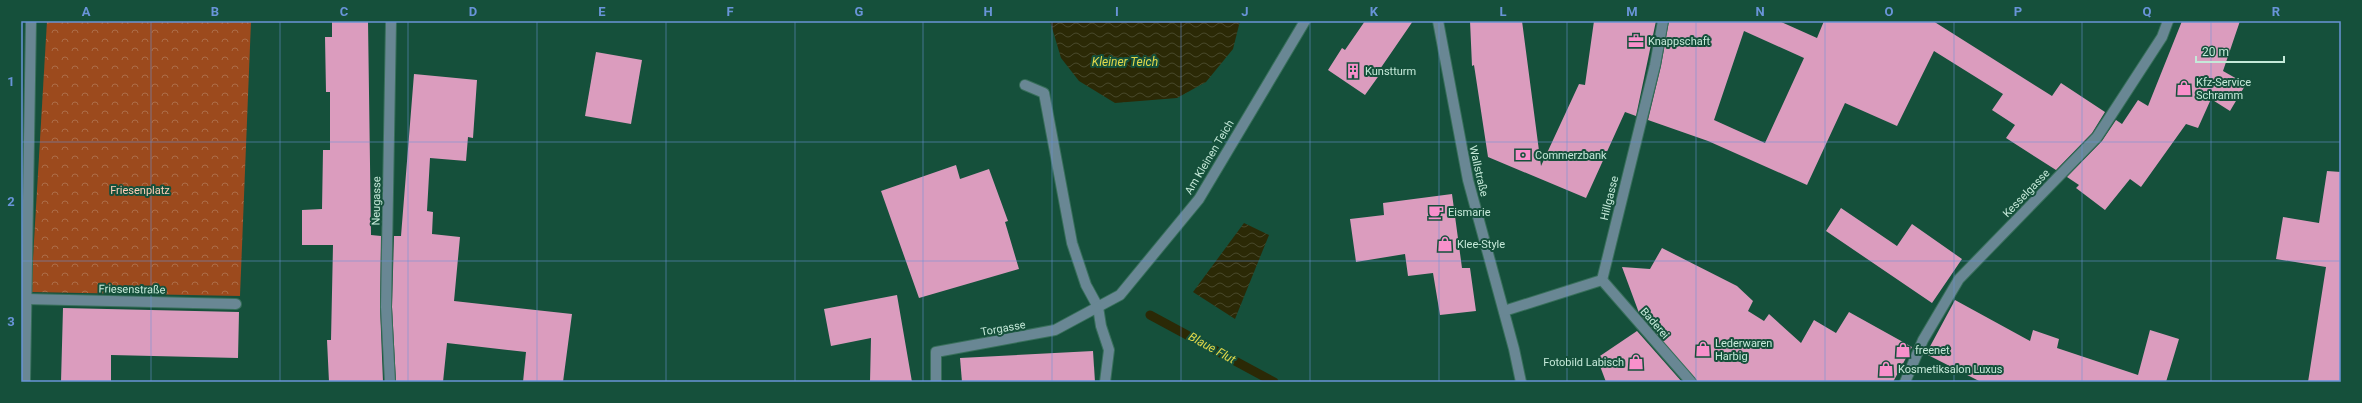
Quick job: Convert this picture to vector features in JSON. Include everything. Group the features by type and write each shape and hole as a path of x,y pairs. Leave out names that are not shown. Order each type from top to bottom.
{"street":[{"path":"24,382 31,21"},
{"name":"Neugasse","path":"390,382 386,307 391,21"},
{"name":"Am Kleinen Teich","path":"1098,307 1120,294 1199,198 1304,21"},
{"name":"Wallstraße","path":"1438,21 1468,180 1504,311 1521,382"},
{"name":"Hillgasse","path":"1602,280 1655,65 1663,21"},
{"name":"Kesselgasse","path":"1905,382 1922,340 1959,279 2097,137 2162,37 2168,21"},
{"path":"1025,85 1044,93 1072,243 1086,285 1098,307 1101,326 1109,350 1105,382"},
{"path":"1504,311 1602,280"},
{"name":"Baderei","path":"1602,280 1691,382"},
{"name":"Friesenstraße","path":"26,299 236,304"},
{"name":"Torgasse","path":"936,382 936,352 1055,330 1098,307"}],"green space":[{"name":"Friesenplatz","path":"47,21 251,21 240,296 31,292"}],"water":[{"name":"Kleiner Teich","path":"1050,21 1240,21 1233,49 1206,82 1177,98 1115,103 1079,81 1061,58"},
{"path":"1244,223 1269,235 1235,319 1193,292"}],"building":[{"path":"332,21 368,21 371,235 381,236 380,307 383,382 329,382 327,340 331,340 333,245 302,245 302,210 322,209 323,150 330,150 330,92 326,92 325,37 332,37"},
{"path":"1365,21 1413,21 1378,72 1380,74 1365,95 1328,70 1342,48 1345,50"},
{"path":"1470,21 1522,21 1541,166 1579,84 1585,85 1594,21 1656,21 1636,116 1625,112 1586,198 1488,157 1474,65 1472,66"},
{"path":"1669,21 1779,21 1817,38 1824,21 1933,21 2052,96 2061,83 2105,112 2092,133 2056,170 2006,138 2015,125 1992,110 2003,94 1934,51 1897,126 1845,103 1807,185 1708,141 1648,120 1661,66","holes":["1744,31 1804,58 1765,143 1714,120"]},
{"path":"2182,21 2240,21 2223,71 2246,84 2230,111 2211,99 2198,128 2186,124 2141,187 2130,179 2105,210 2076,188 2079,185 2067,177 2102,141 2116,120 2122,124 2138,100 2148,106"},
{"path":"596,52 642,60 631,124 585,116"},
{"path":"414,74 477,80 473,138 468,137 466,161 430,158 427,211 433,212 432,234 460,237 454,301 572,314 563,382 523,382 526,352 447,343 443,382 396,382 392,307 394,236 401,236"},
{"path":"956,165 960,179 989,169 1008,221 1005,222 1019,269 919,298 881,191"},
{"path":"2327,171 2341,172 2341,382 2308,382 2326,267 2276,259 2283,217 2319,223"},
{"path":"1452,194 1462,268 1470,268 1476,311 1440,315 1433,273 1408,276 1405,254 1356,262 1350,219 1384,215 1383,203"},
{"path":"1841,208 1897,246 1912,224 1962,259 1932,303 1826,231"},
{"path":"1662,248 1737,286 1753,301 1748,311 1764,321 1769,314 1801,343 1814,320 1836,333 1849,312 1912,347 1893,382 1697,382 1639,313 1622,267 1650,269"},
{"path":"897,295 912,382 870,382 871,338 831,346 824,309"},
{"path":"1955,300 2030,341 2033,330 2059,339 2057,348 2138,375 2150,330 2179,339 2166,382 1981,382 1926,354"},
{"path":"63,308 239,312 238,358 111,355 111,382 61,382"},
{"path":"1637,331 1682,382 1606,382 1597,358"},
{"path":"1093,351 1095,382 962,382 960,358"}],"waterway":[{"name":"Blaue Flut","path":"1150,315 1274,382"}],"place":[{"name":"Knappschaft","path":"1636,41"},
{"name":"Kunstturm","path":"1353,71"},
{"name":"Kfz-Service Schramm","path":"2184,88"},
{"name":"Commerzbank","path":"1523,155"},
{"name":"Eismarie","path":"1436,212"},
{"name":"Klee-Style","path":"1445,244"},
{"name":"Lederwaren Harbig","path":"1703,349"},
{"name":"freenet","path":"1903,350"},
{"name":"Fotobild Labisch","path":"1636,362"},
{"name":"Kosmetiksalon Luxus","path":"1886,369"}]}
